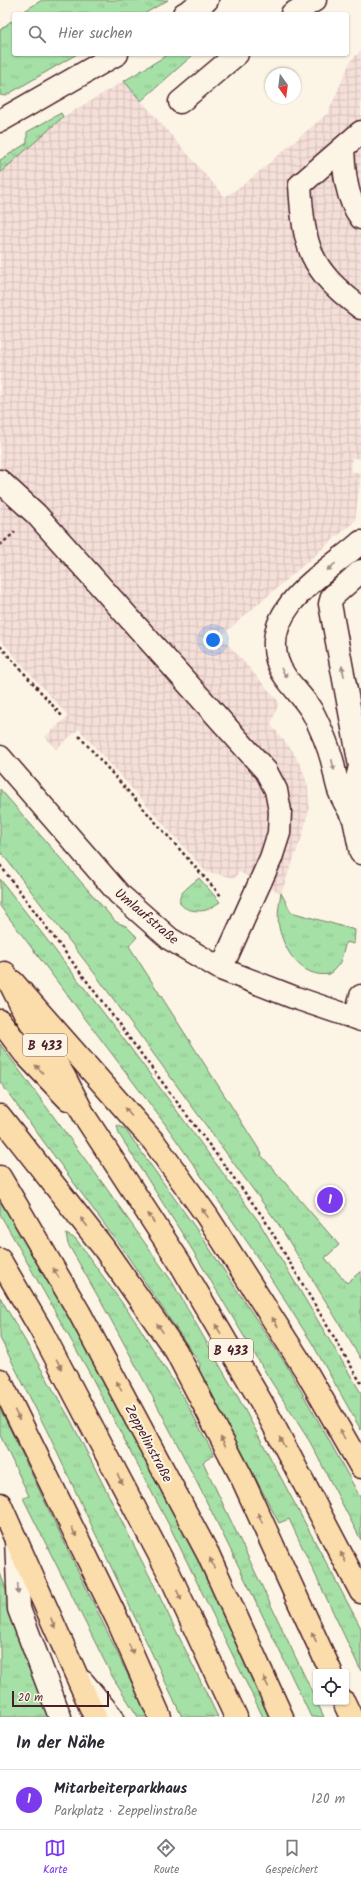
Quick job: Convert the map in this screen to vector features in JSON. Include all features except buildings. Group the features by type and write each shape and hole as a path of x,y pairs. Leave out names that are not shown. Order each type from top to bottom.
{"main road":[{"name":"B 433","path":"2,970 64,1076 85,1117 180,1263 263,1405 361,1592"},
{"path":"2,970 154,1142 212,1223 306,1371 361,1467"},
{"path":"0,1021 24,1054 85,1117"},
{"path":"0,1116 103,1247 176,1351 241,1476 330,1669"},
{"name":"Zeppelinstraße","path":"0,1177 79,1312 208,1554 282,1717"},
{"path":"0,1260 41,1330 169,1573 236,1717"},
{"path":"0,1380 118,1621 160,1717"},
{"path":"0,1504 16,1536 95,1717"},
{"path":"345,1705 351,1717"}],"street":[{"path":"187,12 208,0"},
{"path":"295,12 315,0"},
{"path":"0,121 114,56"},
{"path":"180,102 235,56"},
{"path":"361,132 300,185 303,227 312,259 333,285 361,308"},
{"path":"343,148 345,177 355,210 361,218"},
{"path":"0,481 36,514 266,771 276,790 280,811 279,832 271,858 221,969"},
{"path":"358,811 340,794 332,758 320,728 313,713 280,667 277,661 275,644 276,628 283,612 298,595 361,542"},
{"path":"361,571 332,597 330,604 360,766 354,791 358,811 361,853"},
{"name":"Umlaufstraße","path":"0,757 119,894 170,939 221,969 293,997 358,1019"},
{"path":"358,1019 361,996"},
{"path":"16,1536 19,1609 60,1717"},
{"path":"75,1674 112,1717"}],"path":[{"path":"0,646 62,716"},
{"path":"79,736 223,898 248,910"},
{"path":"0,865 263,1217 361,1383"}],"shaded area":[{"path":"361,51 361,459 352,458 350,471 361,473 355,521 221,636 279,702 271,725 292,750 302,768 308,786 309,808 303,834 281,893 239,872 235,878 206,872 79,729 56,749 45,737 68,716 0,640 0,173 63,117 124,81 225,197 247,182 328,113 351,60"}],"green space":[{"path":"42,0 168,0 147,12 23,12"},
{"path":"11,21 12,56 74,56 5,96 0,95 0,30"},
{"path":"166,56 192,56 141,101 124,81"},
{"path":"61,113 63,117 0,173 0,160 27,143 27,132"},
{"path":"0,789 116,922 126,926 137,937 129,946 262,1154 261,1155 339,1245 325,1258 347,1283 361,1271 361,1359 279,1225 95,974 0,851"},
{"path":"199,878 220,902 202,911 186,909 180,903 182,893"},
{"path":"0,879 126,1042 259,1222 361,1393 361,1430 312,1343 250,1246 165,1124 0,906"},
{"path":"281,893 291,912 355,930 354,944 346,942 340,963 330,974 311,972 303,968 290,954 281,936 278,923"},
{"path":"0,1044 104,1185 171,1280 239,1399 361,1628 361,1671 289,1519 279,1523 199,1371 200,1364 126,1254 0,1082"},
{"path":"117,1125 125,1129 202,1237 287,1366 361,1499 361,1540 310,1442 269,1378 190,1246 119,1134"},
{"path":"0,1194 143,1452 211,1583 274,1717 263,1717 170,1527 89,1372 0,1214"},
{"path":"66,1234 76,1239 138,1325 185,1400 214,1455 203,1462 313,1694 313,1705 318,1705 324,1717 311,1717 164,1418 68,1244"},
{"path":"0,1297 70,1419 153,1583 218,1717 182,1717 47,1431 0,1338"},
{"path":"0,1408 148,1717 138,1717 112,1676 23,1498 29,1496 0,1435"},
{"path":"0,1573 52,1717 0,1717"}],"place":[{"name":"Mitarbeiterparkhaus","path":"330,1200"}]}
